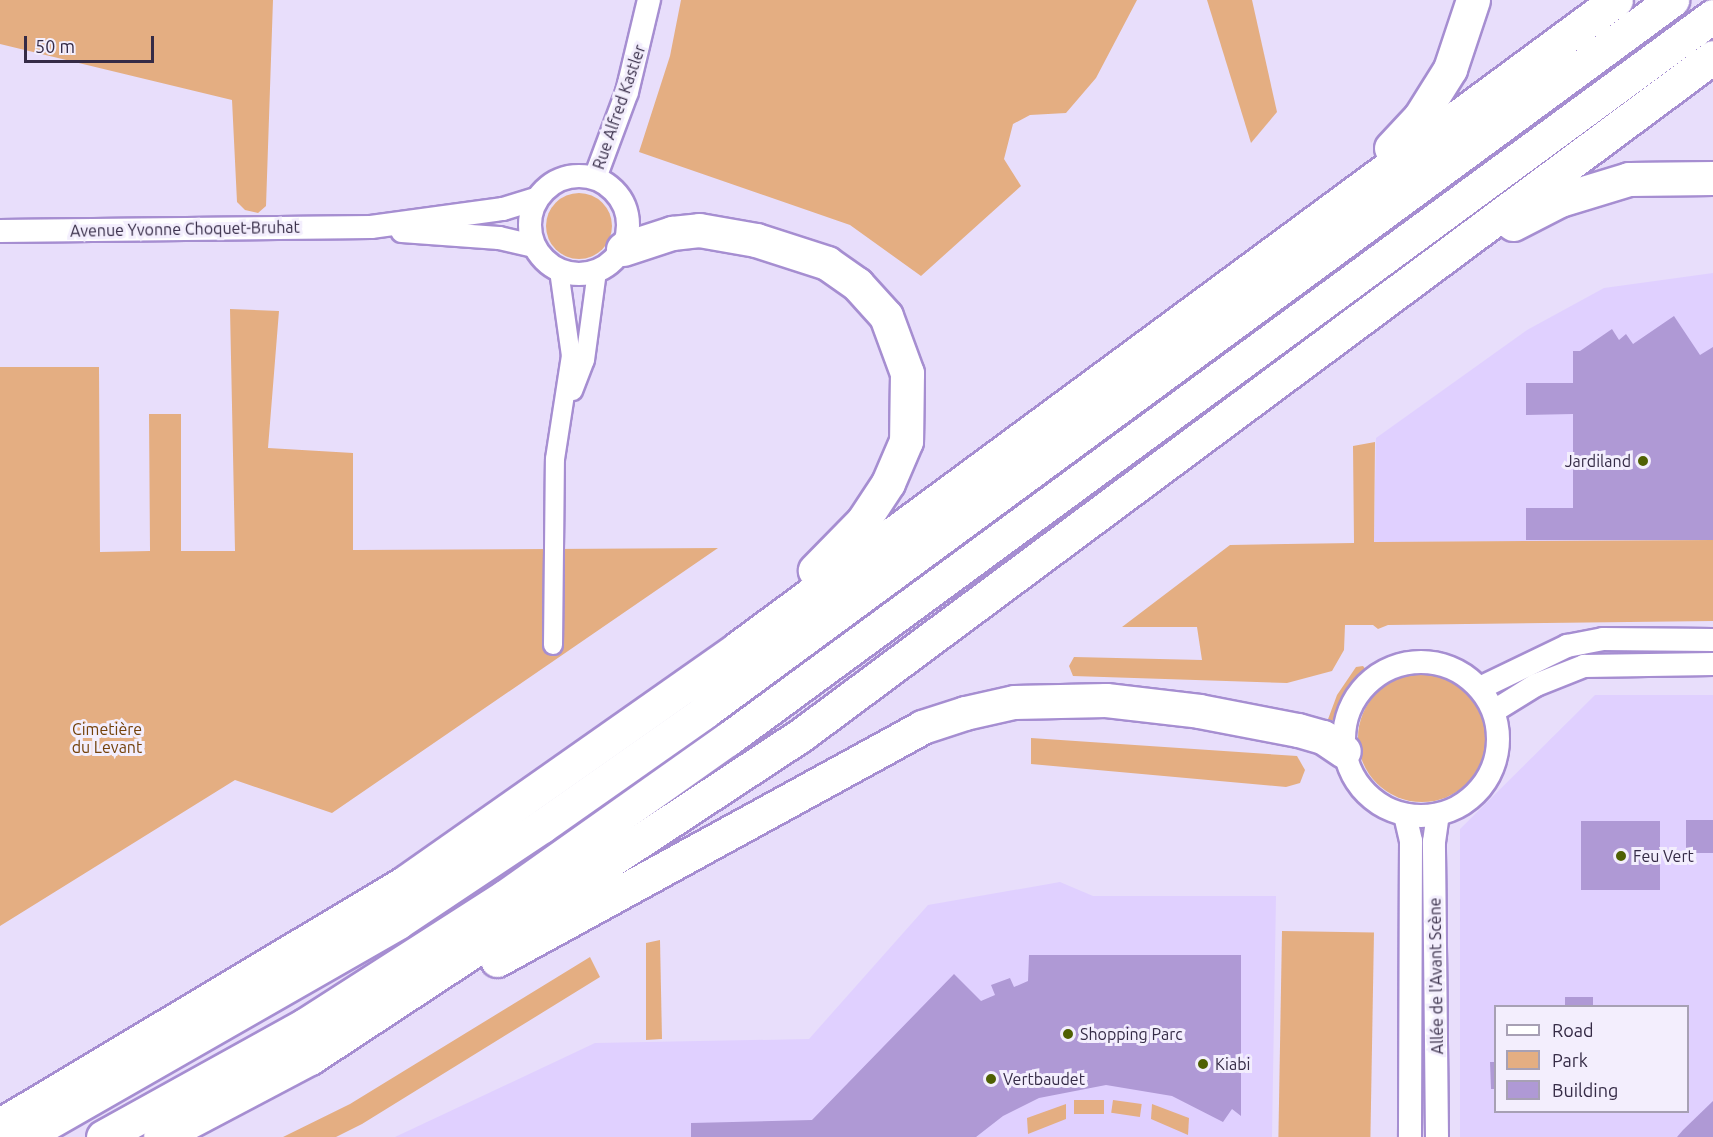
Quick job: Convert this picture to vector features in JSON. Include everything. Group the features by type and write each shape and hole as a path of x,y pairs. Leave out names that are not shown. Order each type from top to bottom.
{"highway":[{"path":"1329,212 1351,184 1373,167 1420,117 1450,69 1473,0"},
{"path":"0,1125 407,881 738,648 1616,0"},
{"path":"23,1137 236,1018 398,922 542,826 704,712 1672,0"},
{"path":"103,1137 305,1025 506,896 728,739 1713,16"},
{"path":"160,1137 309,1058 405,998 801,735 1406,282 1713,57"},
{"path":"1406,282 1453,262 1560,200 1629,179 1713,178"},
{"path":"622,249 672,233 699,230 795,250 827,263 857,284 885,316 897,339 907,373 909,408 906,441 888,483 834,554 754,621 738,648"},
{"path":"405,998 451,985 922,727 965,713 1014,702 1106,700 1199,711 1298,730 1323,737 1344,751"}],"street":[{"name":"Rue Alfred Kastler","path":"595,178 627,92 649,0"},
{"path":"562,178 595,178 610,186 621,199 628,232 622,249 597,271 572,274 559,271 534,246 529,231 536,199 562,178"},
{"name":"Avenue Yvonne Choquet-Bruhat","path":"370,227 503,208 536,199"},
{"name":"Avenue Yvonne Choquet-Bruhat","path":"0,231 370,227 499,238 534,246"},
{"path":"559,271 570,339 566,403"},
{"path":"553,645 555,459 558,427 566,403 578,383 585,360 597,271"},
{"path":"1480,688 1567,646 1603,639 1713,640"},
{"path":"1407,662 1434,662 1459,671 1480,688 1494,711 1499,741 1492,771 1479,791 1460,806 1438,815 1406,815 1383,807 1365,793 1351,773 1344,751 1344,728 1351,705 1364,686 1382,671 1407,662"},
{"path":"1494,711 1536,685 1584,666 1713,664"},
{"name":"Allée de l'Avant Scène","path":"1406,815 1411,841 1410,1137"},
{"name":"Allée de l'Avant Scène","path":"1437,1137 1434,842 1438,815"}],"shaded area":[{"path":"1713,273 1713,540 1374,542 1376,438 1527,330 1604,288"},
{"path":"1595,695 1713,695 1713,1137 1460,1137 1460,829"},
{"name":"Shopping Parc","path":"1060,882 1093,896 1276,896 1272,1137 395,1137 595,1043 809,1039 928,905"}],"green space":[{"path":"0,0 273,0 266,206 258,213 245,210 237,202 232,100 0,44"},
{"path":"681,0 1137,0 1096,78 1066,113 1030,115 1013,124 1004,159 1021,186 921,276 850,225 639,152 670,56"},
{"path":"1207,0 1252,0 1277,112 1251,143"},
{"path":"579,193 592,196 602,203 609,213 612,226 609,239 602,249 592,256 579,259 566,256 556,249 549,239 546,226 549,213 556,203 566,196"},
{"name":"Cimetière du Levant","path":"230,309 279,311 268,448 353,453 353,550 718,548 332,813 235,780 0,926 0,367 99,367 100,552 150,551 149,414 181,414 181,551 235,551"},
{"path":"1375,442 1374,542 1713,540 1713,621 1388,625 1378,629 1373,625 1345,625 1344,650 1332,671 1287,683 1073,676 1069,666 1074,657 1202,660 1197,627 1122,627 1230,545 1354,543 1353,446"},
{"path":"1363,666 1367,671 1348,692 1330,725 1327,722 1337,695 1356,667"},
{"path":"1422,674 1447,679 1467,693 1481,713 1486,738 1481,763 1467,783 1447,797 1422,802 1397,797 1377,783 1363,763 1358,738 1363,713 1377,693 1397,679"},
{"path":"1031,738 1297,756 1305,770 1300,783 1286,787 1031,764"},
{"path":"1282,931 1374,933 1370,1137 1278,1137"},
{"path":"660,940 662,1039 646,1040 646,943"},
{"path":"590,957 600,977 362,1124 336,1137 283,1137 350,1104"},
{"path":"1074,1100 1104,1100 1104,1114 1074,1114"},
{"path":"1113,1100 1142,1104 1140,1117 1111,1113"},
{"path":"1066,1104 1066,1119 1028,1134 1027,1118"},
{"path":"1152,1104 1189,1118 1188,1135 1151,1119"}],"building":[{"name":"Jardiland","path":"1674,316 1700,355 1713,347 1713,540 1526,540 1526,508 1573,508 1573,414 1526,415 1526,383 1573,383 1573,351 1580,351 1612,329 1619,340 1626,334 1633,344"},
{"path":"1686,820 1713,820 1713,853 1686,853"},
{"name":"Feu Vert","path":"1581,821 1660,821 1660,890 1581,890"},
{"name":"Shopping Parc","path":"1029,955 1241,955 1241,1116 1232,1109 1223,1122 1172,1096 1106,1085 1039,1098 1003,1116 976,1137 691,1137 691,1123 812,1120 954,974 981,1001 995,995 991,985 1010,978 1014,987 1028,981"},
{"path":"1565,997 1593,997 1593,1005 1565,1005"},
{"path":"1490,1062 1494,1062 1494,1089 1491,1089"},
{"path":"1713,1101 1713,1137 1677,1137 1683,1130"}],"place":[{"name":"Jardiland","path":"1643,461"},
{"name":"Feu Vert","path":"1621,856"},
{"name":"Shopping Parc","path":"1068,1034"},
{"name":"Kiabi","path":"1203,1064"},
{"name":"Vertbaudet","path":"991,1079"}]}
